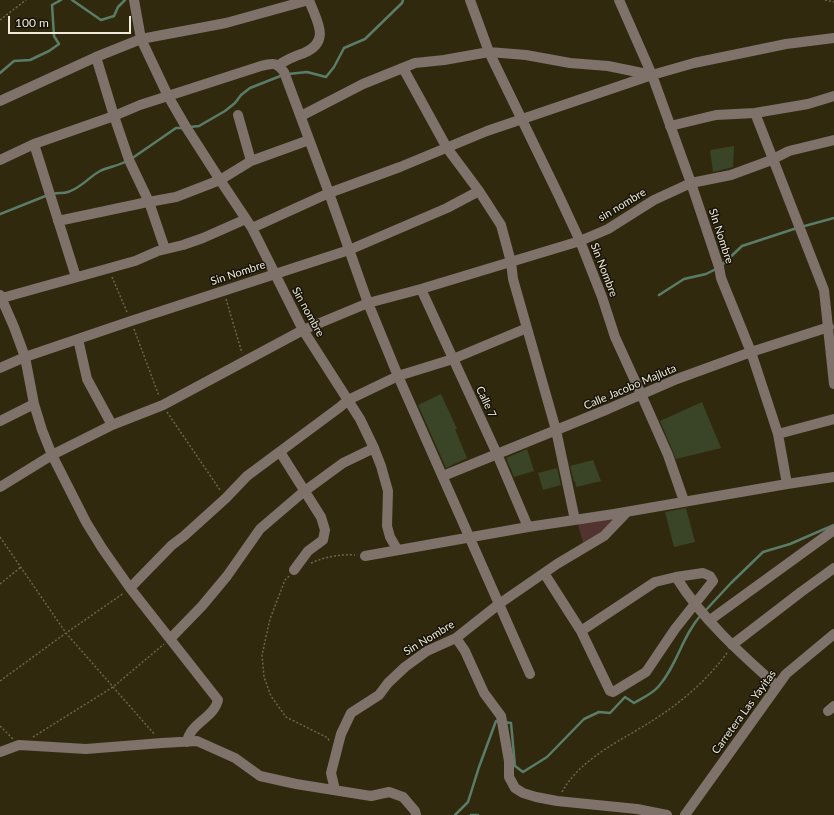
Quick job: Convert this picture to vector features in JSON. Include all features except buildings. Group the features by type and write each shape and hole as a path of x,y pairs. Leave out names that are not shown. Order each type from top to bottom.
{"street":[{"name":"Sin nombre","path":"134,0 142,39 168,96 220,180 252,228 303,330 360,419 374,448 388,491 387,526 390,537 397,549"},
{"path":"0,101 96,57 142,39 226,23 309,0 320,30 318,44 308,51 285,60 279,65"},
{"name":"Sin Nombre","path":"470,0 489,52 523,120 580,242 602,297 614,337 642,394 668,454 684,501"},
{"name":"SIn Nombre","path":"619,0 652,76 691,183 719,267 721,278 751,352 778,434 787,484"},
{"path":"252,228 329,193 400,167 487,131 652,76 694,64 772,46 834,38"},
{"path":"301,116 363,84 415,63 444,60 489,52 526,55 570,63 608,66 652,76"},
{"path":"96,57 129,160 149,202 165,249"},
{"path":"0,160 34,144 114,116 140,105 261,66 272,63 279,65 284,72 301,116 368,303 398,376 530,674"},
{"path":"403,68 447,148 479,191 500,225 511,262 513,279 556,430 575,520"},
{"path":"670,126 716,115 755,113 808,104 834,96"},
{"path":"755,113 772,160 824,290 834,384"},
{"path":"238,115 252,161"},
{"path":"58,221 176,197 220,180 252,161 309,140"},
{"name":"sin nombre","path":"0,487 52,455 112,425 163,405 222,374 244,360 303,330 368,303 580,242 608,229 654,200 691,183 731,175 772,160 789,151 834,140"},
{"path":"34,144 76,277"},
{"name":"Sin Nombre","path":"0,368 24,357 349,250 447,208 479,191"},
{"path":"186,742 189,732 215,709 218,700 130,588 86,522 52,455 42,430 34,404 24,357 1,297 135,261 165,249 183,246 246,219"},
{"name":"Calle 7","path":"420,288 497,454 528,526"},
{"name":"Calle Jacobo Majluta","path":"443,476 608,409 677,379 751,352 829,327"},
{"path":"130,588 172,545 226,498 247,476 348,400 398,376 453,359 527,328"},
{"path":"78,339 87,378 112,425"},
{"path":"0,421 34,404"},
{"path":"778,434 834,419"},
{"path":"170,639 202,606 227,576 260,529 305,491 343,463 374,448"},
{"path":"280,452 321,517 325,530 323,540 308,551 294,570"},
{"path":"365,556 528,526 627,512 684,501 834,477"},
{"name":"Sin Nombre","path":"335,790 331,773 341,734 350,713 379,696 388,683 405,667 427,651 456,638 499,604 544,573 604,536 627,512"},
{"path":"710,620 834,530"},
{"path":"732,645 834,568"},
{"path":"544,573 581,631 610,691 613,692 646,672 675,629 713,581 710,576 703,574 676,577 655,582 581,631"},
{"path":"676,577 694,604 732,645 777,686"},
{"name":"Carretera Las Yayitas","path":"685,815 786,674 834,634"},
{"path":"456,638 465,651 484,693 501,716 509,761 509,777 516,788 523,793 557,801 637,809 667,815"},
{"path":"0,752 19,745 86,749 162,742 197,741 235,758 260,776 296,784 371,796 389,792 404,797 415,810 416,815"}],"path":[{"path":"0,20 26,0"},
{"path":"825,0 834,2"},
{"path":"109,268 163,405 226,498"},
{"path":"224,291 244,360"},
{"path":"0,537 66,633 162,742"},
{"path":"336,752 328,738 286,717 271,696 264,677 262,655 270,619 285,580 294,570 319,559 342,554 365,556"},
{"path":"0,584 21,567"},
{"path":"0,681 130,588"},
{"path":"32,737 113,687 170,639"},
{"path":"557,801 565,786 578,770 603,751 656,718 685,697 713,671 732,645"},
{"path":"0,726 19,745"}],"shaded area":[{"path":"624,514 584,546 577,521"}],"waterway":[{"path":"0,73 14,61 30,60 49,51 59,44 54,36 52,5 61,0"},
{"path":"72,0 101,20 114,16 118,7 125,0"},
{"path":"288,74 307,72 326,77 334,67 344,48 365,39 402,3 403,0"},
{"path":"190,127 199,126 225,111 250,88 283,75"},
{"path":"131,159 176,128 183,128"},
{"path":"53,194 66,193 73,190 100,171 127,161"},
{"path":"0,214 48,195"},
{"path":"801,227 834,218"},
{"path":"722,265 742,246 797,228"},
{"path":"659,295 684,279 706,274 716,269"},
{"path":"705,611 763,552 790,544 834,525"},
{"path":"504,722 511,723 515,766 523,772 547,757 584,719 599,712 610,713 625,697 634,703 656,689 665,679 694,623 701,615"},
{"path":"455,815 468,802 496,721 499,721"},
{"path":"471,815 478,815"}]}
